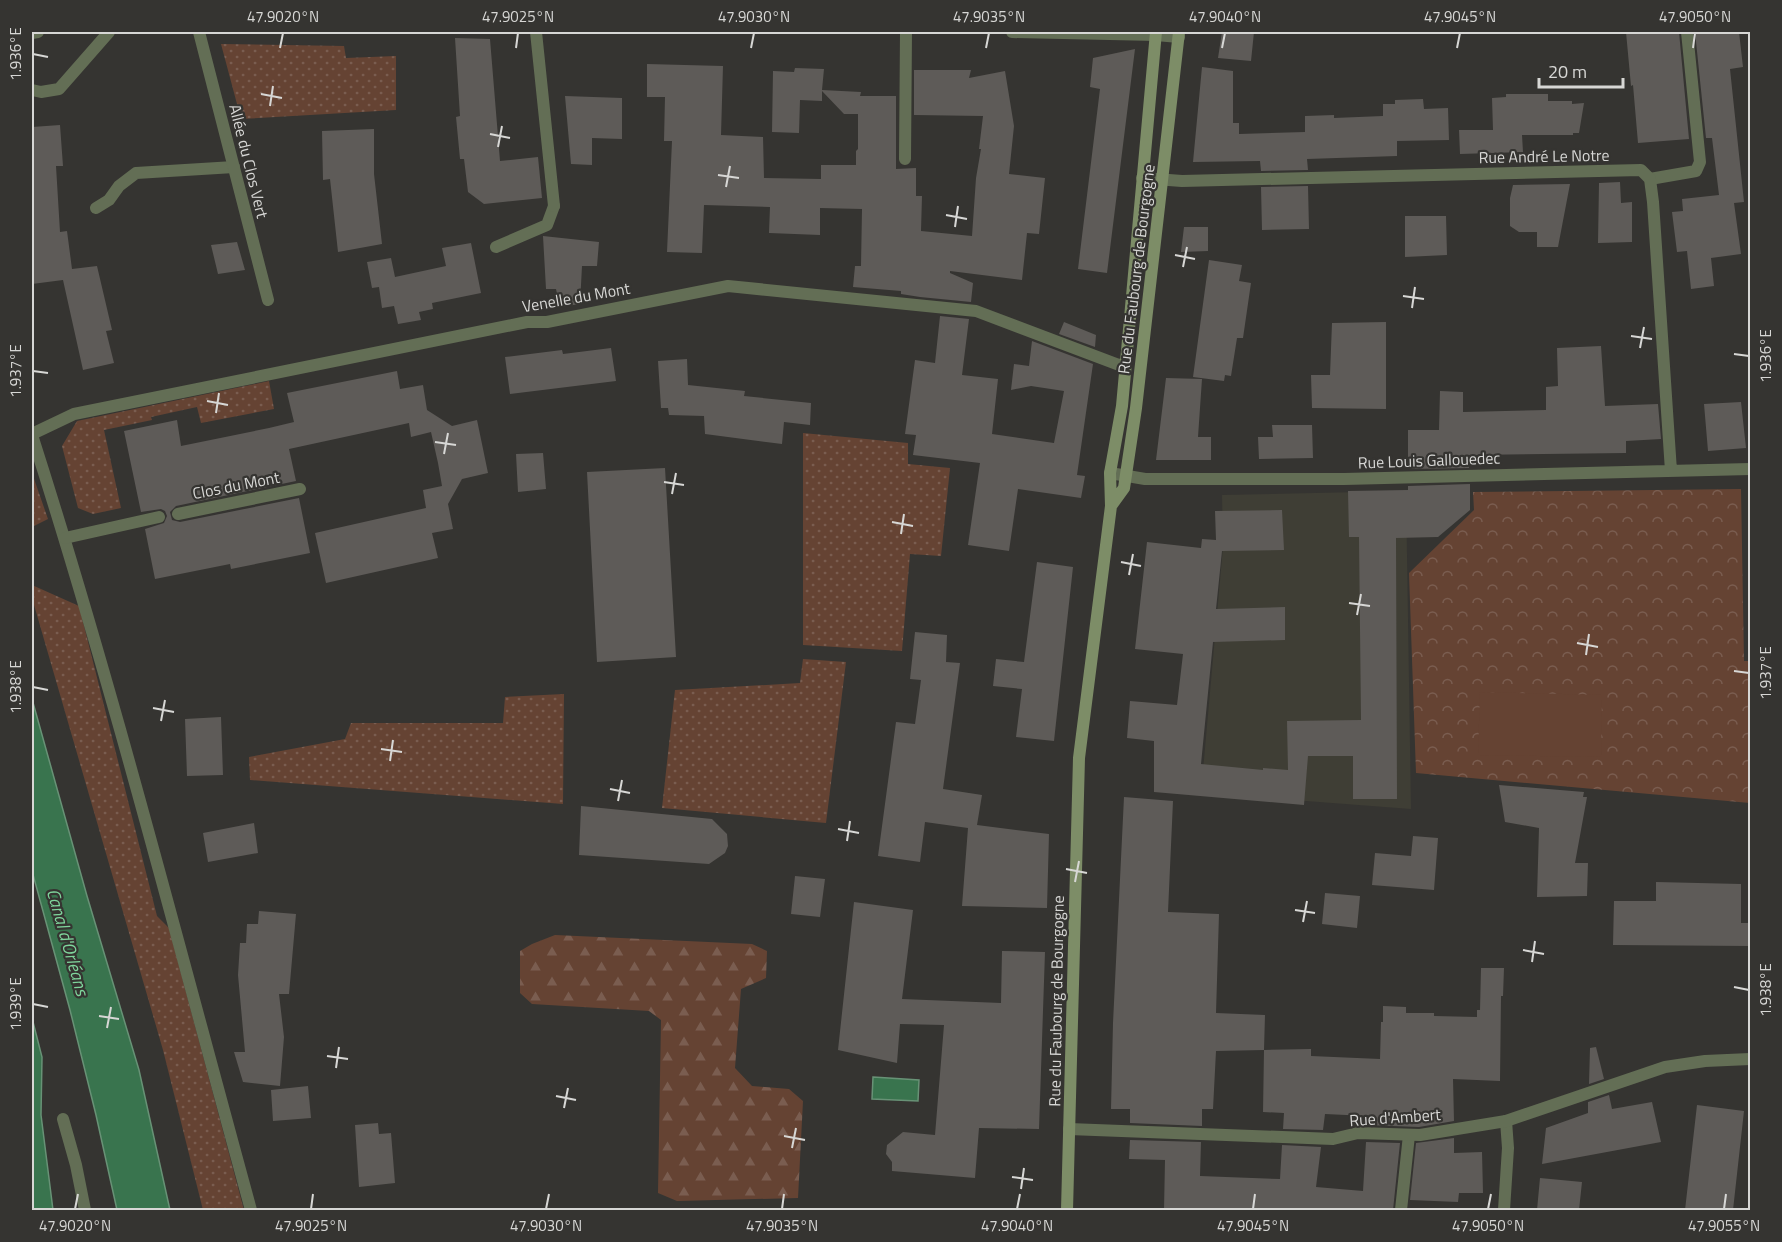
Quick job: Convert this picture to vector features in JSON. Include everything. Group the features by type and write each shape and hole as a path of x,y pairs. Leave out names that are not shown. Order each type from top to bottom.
{"main road":[{"name":"Rue du Faubourg de Bourgogne","path":"1067,1210 1079,758 1112,506 1110,473 1122,406 1156,33"},
{"name":"Rue du Faubourg de Bourgogne","path":"1112,506 1124,488 1126,476 1179,34"}],"street":[{"path":"32,33 38,32"},
{"path":"32,90 41,92 59,89 110,32"},
{"name":"Allée du Clos Vert","path":"199,32 268,300"},
{"path":"496,247 547,225 554,206 536,32"},
{"path":"905,159 906,32"},
{"path":"1012,32 1179,34"},
{"path":"1671,471 1650,179 1696,171 1700,162 1687,32"},
{"path":"96,208 109,200 118,186 136,173 234,167"},
{"name":"Rue André Le Notre","path":"1142,178 1182,181 1641,170 1650,179"},
{"name":"Venelle du Mont","path":"32,434 74,414 528,322 547,322 728,286 976,311 1119,366 1126,364"},
{"path":"32,434 65,538 113,705 251,1210"},
{"name":"Rue Louis Gallouedec","path":"1110,473 1145,479 1344,479 1750,469"},
{"name":"Clos du Mont","path":"178,514 300,489"},
{"path":"65,538 159,517"},
{"name":"Rue d'Ambert","path":"1069,1129 1333,1139 1358,1133 1420,1135 1506,1121 1665,1067 1706,1061 1750,1059"},
{"path":"63,1119 76,1165 85,1210"},
{"path":"1504,1210 1508,1148 1506,1121"},
{"path":"1401,1210 1409,1134"}],"shaded area":[{"path":"1406,491 1411,809 1201,793 1223,547 1222,495"}],"green space":[{"path":"221,44 344,46 346,58 396,56 396,110 241,119"},
{"path":"269,381 274,409 201,423 197,407 151,417 152,420 104,430 121,508 93,514 78,508 62,446 77,421"},
{"path":"803,433 908,443 908,464 950,468 941,556 910,554 902,651 803,645"},
{"path":"32,473 48,519 32,527"},
{"path":"1741,489 1744,661 1750,661 1750,803 1416,773 1409,573 1474,510 1473,492"},
{"path":"32,585 79,606 157,916 169,928 244,1210 203,1210 163,1050 32,598"},
{"path":"803,659 846,662 826,823 662,808 675,690 800,683"},
{"path":"1480,692 1602,695 1601,757 1478,755"},
{"path":"564,694 563,804 250,780 249,757 345,739 351,723 503,723 505,697"},
{"path":"555,935 752,944 767,951 766,978 741,989 735,1068 752,1086 789,1089 803,1101 798,1198 677,1201 658,1193 661,1020 649,1011 532,1004 520,993 520,951"}],"water":[{"name":"Canal d'Orléans","path":"32,699 139,1070 170,1210 117,1210 70,1010 32,871"},
{"path":"32,1018 42,1057 41,1115 53,1210 32,1210"},
{"path":"873,1077 919,1080 918,1101 872,1099"}],"building":[{"path":"1222,32 1254,32 1251,61 1218,58"},
{"path":"1626,32 1679,32 1689,139 1638,143"},
{"path":"1695,32 1739,32 1743,67 1730,69 1744,202 1734,203 1741,254 1711,258 1714,286 1691,289 1687,251 1677,252 1672,212 1683,211 1682,199 1719,195 1712,138 1706,138"},
{"path":"455,38 490,39 500,161 538,157 542,198 484,204 468,192 464,159 460,159 456,117 460,116"},
{"path":"1135,49 1107,273 1078,269 1100,89 1090,87 1093,58"},
{"path":"647,64 723,66 721,135 763,137 764,178 821,179 821,165 856,165 858,149 858,114 844,114 822,91 822,101 800,100 799,133 772,132 773,71 794,72 795,68 824,69 822,90 861,92 860,96 896,96 896,169 916,168 916,196 922,196 921,231 972,236 983,116 914,115 914,70 971,70 969,78 1005,71 1014,126 1009,174 1045,178 1039,234 1027,233 1022,280 950,271 973,283 971,302 920,297 901,294 901,291 853,287 855,266 861,266 862,209 820,208 820,235 769,233 770,207 704,205 702,253 667,252 672,141 664,141 665,97 647,97"},
{"path":"1202,67 1233,71 1233,123 1239,123 1239,134 1305,132 1305,116 1334,115 1334,118 1383,116 1383,104 1395,104 1395,100 1423,99 1424,109 1448,108 1449,140 1397,141 1397,156 1307,159 1308,170 1261,171 1260,161 1193,162"},
{"path":"1506,94 1548,94 1548,101 1584,103 1579,133 1522,135 1523,152 1460,154 1459,130 1493,130 1492,98 1506,97"},
{"path":"565,96 622,98 622,139 592,138 592,165 571,164"},
{"path":"60,125 63,166 56,166 60,232 67,231 72,269 97,266 112,330 106,331 114,363 83,370 63,280 32,284 32,127"},
{"path":"374,129 374,174 382,244 338,252 330,179 323,180 322,131"},
{"path":"1620,182 1621,203 1632,202 1632,242 1598,243 1599,183"},
{"path":"1570,184 1558,247 1537,247 1537,232 1519,232 1510,226 1510,198 1513,185"},
{"path":"1308,186 1309,229 1262,230 1261,187"},
{"path":"1405,216 1446,216 1447,255 1405,257"},
{"path":"1184,227 1208,227 1208,251 1181,252"},
{"path":"543,236 599,242 597,266 582,266 580,304 560,307 556,289 546,289"},
{"path":"237,242 245,270 218,274 211,245"},
{"path":"471,243 481,293 432,303 433,309 419,312 421,320 398,324 394,306 382,308 379,287 372,288 367,262 391,258 395,277 446,266 442,248"},
{"path":"1209,260 1242,265 1239,281 1251,283 1243,338 1237,338 1231,376 1225,375 1224,381 1193,377"},
{"path":"940,316 969,319 962,375 998,379 992,434 1054,443 1064,391 1031,386 1011,390 1014,364 1029,366 1032,341 1093,364 1077,475 1085,476 1081,498 1018,489 1009,551 968,545 980,463 913,455 916,435 905,434 915,360 935,363"},
{"path":"1064,322 1096,335 1095,347 1059,334"},
{"path":"1386,322 1386,409 1312,408 1311,375 1330,375 1332,323"},
{"path":"1601,346 1605,406 1658,404 1661,439 1626,441 1626,453 1469,455 1469,468 1408,469 1408,430 1439,430 1440,391 1463,392 1463,412 1546,410 1546,387 1558,386 1557,348"},
{"path":"611,348 616,381 510,394 505,357 562,350 563,354"},
{"path":"687,359 688,385 745,391 744,396 811,403 810,425 784,422 782,444 705,434 704,416 669,415 668,408 661,408 658,361"},
{"path":"397,371 400,389 423,385 427,410 452,426 477,420 488,473 462,479 448,504 453,529 432,533 438,558 326,583 315,533 426,508 423,490 442,486 438,463 431,432 411,437 409,423 289,449 296,481 176,506 170,512 172,520 180,522 299,498 310,553 231,569 230,564 155,579 145,529 164,523 167,516 161,509 141,512 124,431 177,420 181,446 269,428 294,422 287,393"},
{"path":"1166,378 1202,379 1198,437 1211,437 1211,460 1156,460"},
{"path":"1741,402 1746,448 1708,451 1704,404"},
{"path":"1272,425 1312,425 1313,458 1259,459 1258,437 1273,437"},
{"path":"543,453 546,489 518,492 516,454"},
{"path":"665,468 676,657 597,662 587,472"},
{"path":"1470,484 1470,510 1438,537 1396,538 1397,799 1353,799 1353,756 1308,756 1304,805 1154,792 1154,741 1127,738 1130,701 1177,705 1183,654 1135,649 1147,542 1201,548 1202,539 1216,540 1215,511 1282,510 1284,550 1222,551 1216,609 1285,607 1285,640 1213,642 1201,764 1288,770 1287,721 1361,720 1359,537 1349,537 1348,491 1408,490 1408,486"},
{"path":"1037,562 1073,567 1054,741 1016,737 1022,689 993,686 996,659 1024,662"},
{"path":"915,632 947,635 946,662 960,663 943,789 982,795 977,825 1049,834 1047,908 962,906 968,828 925,822 920,862 878,856 896,722 915,724 921,680 910,679"},
{"path":"221,717 223,775 187,776 185,719"},
{"path":"1499,785 1584,792 1583,797 1587,797 1575,863 1588,863 1587,896 1537,897 1539,828 1505,822"},
{"path":"1124,797 1173,801 1168,912 1219,914 1216,1013 1265,1015 1264,1050 1216,1051 1213,1109 1202,1109 1202,1126 1130,1123 1130,1109 1111,1109"},
{"path":"581,806 712,819 727,834 728,846 725,853 709,864 579,855"},
{"path":"254,823 258,853 208,862 203,833"},
{"path":"1413,836 1438,838 1434,890 1372,885 1375,853 1411,856"},
{"path":"795,876 825,879 820,917 791,914"},
{"path":"1656,882 1741,884 1741,923 1750,923 1750,946 1613,945 1614,901 1656,901"},
{"path":"1325,893 1360,896 1357,928 1322,924"},
{"path":"854,902 913,910 902,999 1001,1003 1002,951 1045,952 1039,1129 979,1128 975,1178 892,1171 892,1162 886,1154 887,1145 903,1132 935,1135 944,1025 900,1024 897,1063 838,1050"},
{"path":"259,911 296,914 289,994 279,994 284,1037 280,1086 243,1082 234,1052 245,1052 238,975 240,943 246,943 247,924 258,924"},
{"path":"1481,968 1504,968 1503,996 1501,996 1500,1081 1453,1079 1454,1121 1419,1127 1367,1125 1367,1116 1325,1114 1323,1130 1283,1129 1284,1113 1263,1112 1264,1050 1311,1049 1311,1056 1380,1059 1383,1006 1406,1007 1406,1013 1477,1017 1477,1010 1480,1010"},
{"path":"1596,1047 1604,1079 1589,1084 1590,1048"},
{"path":"308,1086 311,1118 273,1121 271,1090"},
{"path":"1609,1095 1612,1109 1652,1102 1661,1142 1542,1164 1546,1128 1588,1113 1588,1102"},
{"path":"1697,1105 1744,1111 1733,1210 1685,1210"},
{"path":"378,1123 379,1134 391,1133 395,1183 359,1187 355,1125"},
{"path":"1454,1138 1454,1153 1482,1152 1483,1193 1459,1193 1458,1202 1410,1200 1416,1143"},
{"path":"1130,1140 1201,1142 1200,1176 1280,1179 1282,1145 1321,1147 1316,1187 1363,1191 1366,1142 1400,1143 1393,1210 1164,1210 1165,1160 1129,1159"},
{"path":"1540,1178 1582,1182 1579,1210 1537,1210"}]}
